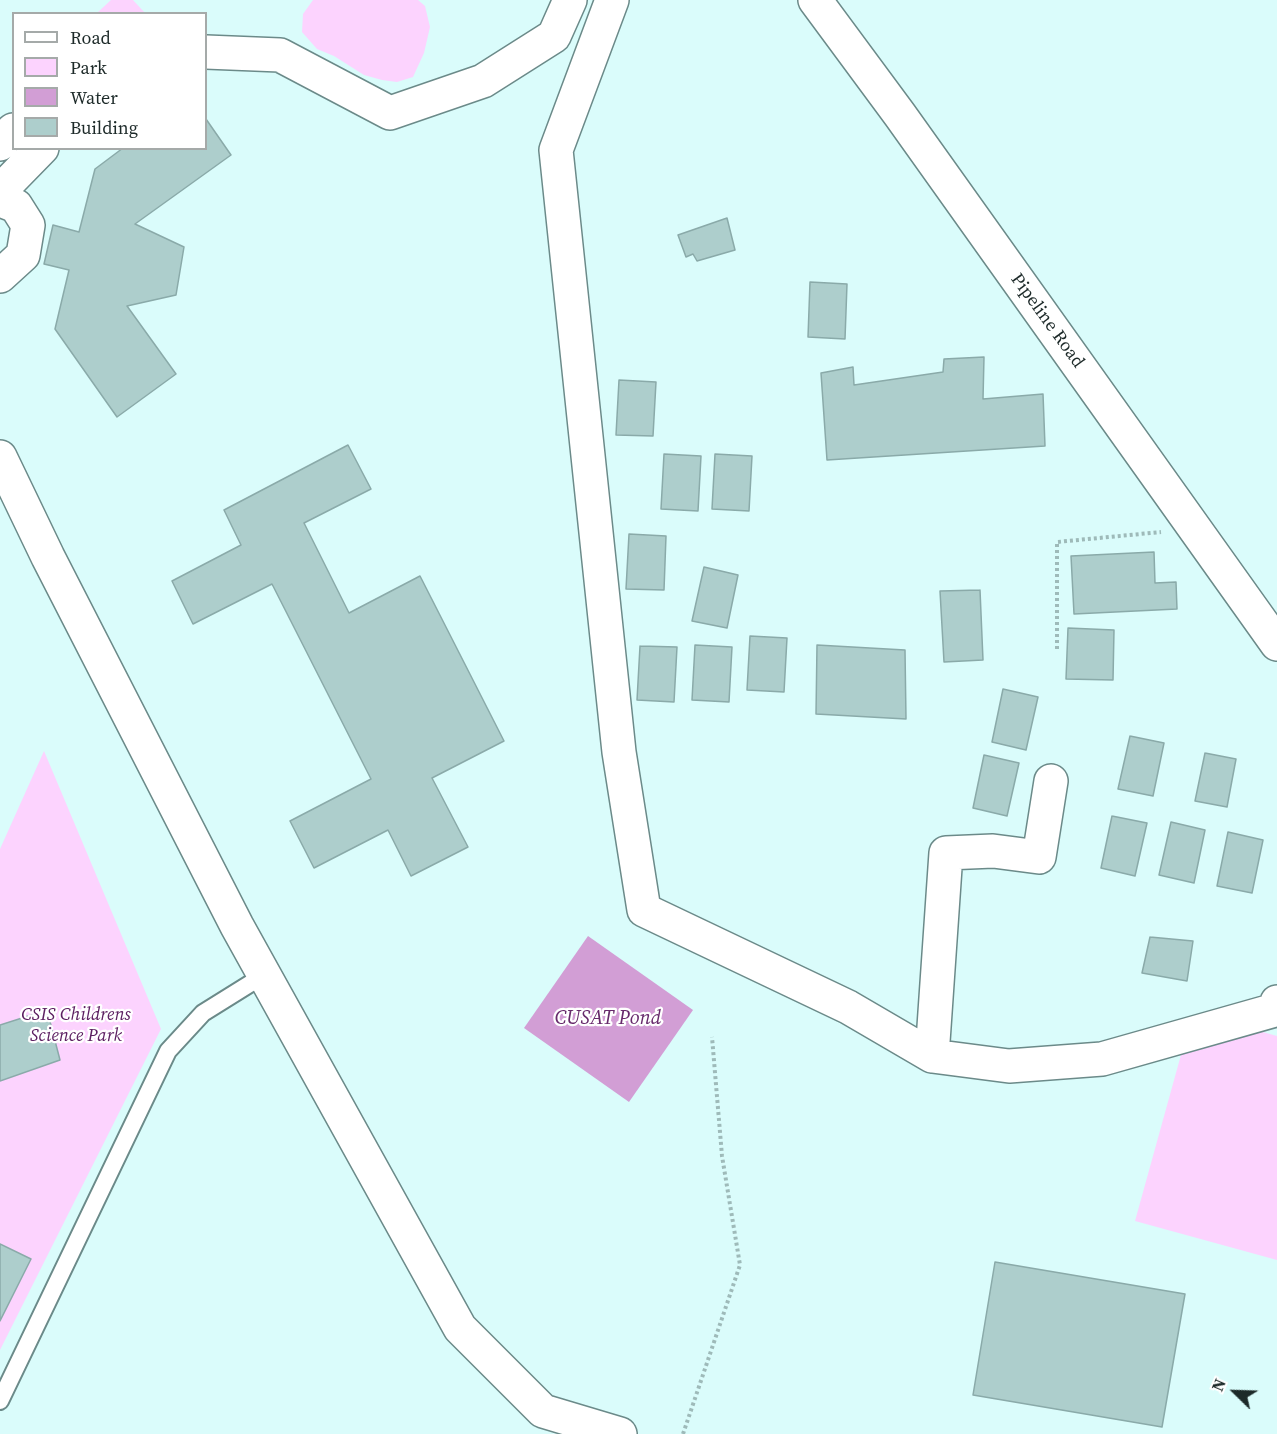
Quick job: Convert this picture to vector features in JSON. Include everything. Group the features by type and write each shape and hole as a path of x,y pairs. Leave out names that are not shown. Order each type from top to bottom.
{"street":[{"path":"207,52 280,55 390,113 492,76 554,36 570,0"},
{"path":"612,0 556,150 619,752 644,910 848,1007 932,1056 1009,1066 1102,1059 1275,1010 1277,1002"},
{"name":"Pipeline Road","path":"815,0 900,115 1277,644"},
{"path":"0,144 12,131"},
{"path":"0,191 40,150"},
{"path":"0,200 16,206 28,225 23,255 0,276"},
{"path":"0,457 59,577 264,975 460,1328 543,1411 620,1434"},
{"path":"932,1056 946,853 993,851 1039,857 1051,781"}],"lane":[{"path":"0,1401 168,1051 203,1013 264,975"}],"path":[{"path":"1057,649 1058,542 1195,529"},
{"path":"683,1434 740,1265 722,1156 712,1037"}],"green space":[{"path":"111,0 133,0 144,12 98,12"},
{"path":"313,0 418,0 425,6 430,27 424,53 413,77 397,82 364,75 334,56 317,49 302,32 303,14"},
{"name":"CSIS Childrens Science Park","path":"44,751 161,1029 0,1350 0,849"},
{"path":"1259,1031 1277,1036 1277,1260 1135,1221 1184,1044"}],"water":[{"name":"CUSAT Pond","path":"588,936 693,1010 629,1102 524,1028"}],"building":[{"path":"207,120 231,155 135,224 184,247 176,295 127,306 176,374 117,417 55,329 69,270 44,264 53,225 79,232 95,169 120,150 207,150"},
{"path":"727,218 735,250 697,261 693,254 686,257 678,235"},
{"path":"810,282 847,284 845,339 808,337"},
{"path":"984,357 983,399 1043,394 1045,446 827,460 821,373 853,367 854,385 943,372 944,359"},
{"path":"619,380 656,382 653,436 616,435"},
{"path":"348,445 371,489 304,523 349,613 420,576 504,741 432,778 468,847 411,876 388,830 314,868 290,821 371,779 272,584 193,624 172,581 241,545 224,510"},
{"path":"664,454 701,456 698,511 661,509"},
{"path":"715,454 752,456 749,511 712,509"},
{"path":"629,534 666,536 664,590 626,589"},
{"path":"1154,552 1155,583 1176,582 1177,609 1074,614 1071,556"},
{"path":"704,567 738,575 727,628 692,621"},
{"path":"980,590 983,660 944,662 940,591"},
{"path":"1068,628 1114,630 1113,680 1066,679"},
{"path":"750,636 787,638 784,692 747,690"},
{"path":"695,645 732,647 729,702 692,700"},
{"path":"817,645 905,650 906,719 816,714"},
{"path":"640,646 677,647 674,702 637,700"},
{"path":"1003,689 1038,697 1026,750 992,742"},
{"path":"1130,736 1164,743 1153,796 1118,789"},
{"path":"1205,753 1236,759 1227,807 1195,801"},
{"path":"984,755 1019,763 1007,816 973,808"},
{"path":"1112,816 1147,823 1135,876 1101,868"},
{"path":"1171,822 1205,830 1194,883 1159,875"},
{"path":"1228,832 1263,840 1252,893 1217,886"},
{"path":"1150,937 1193,941 1187,981 1142,973"},
{"path":"47,1010 60,1060 0,1081 0,1025"},
{"path":"0,1244 31,1259 0,1321"},
{"path":"995,1262 1185,1294 1162,1427 973,1395"}]}
